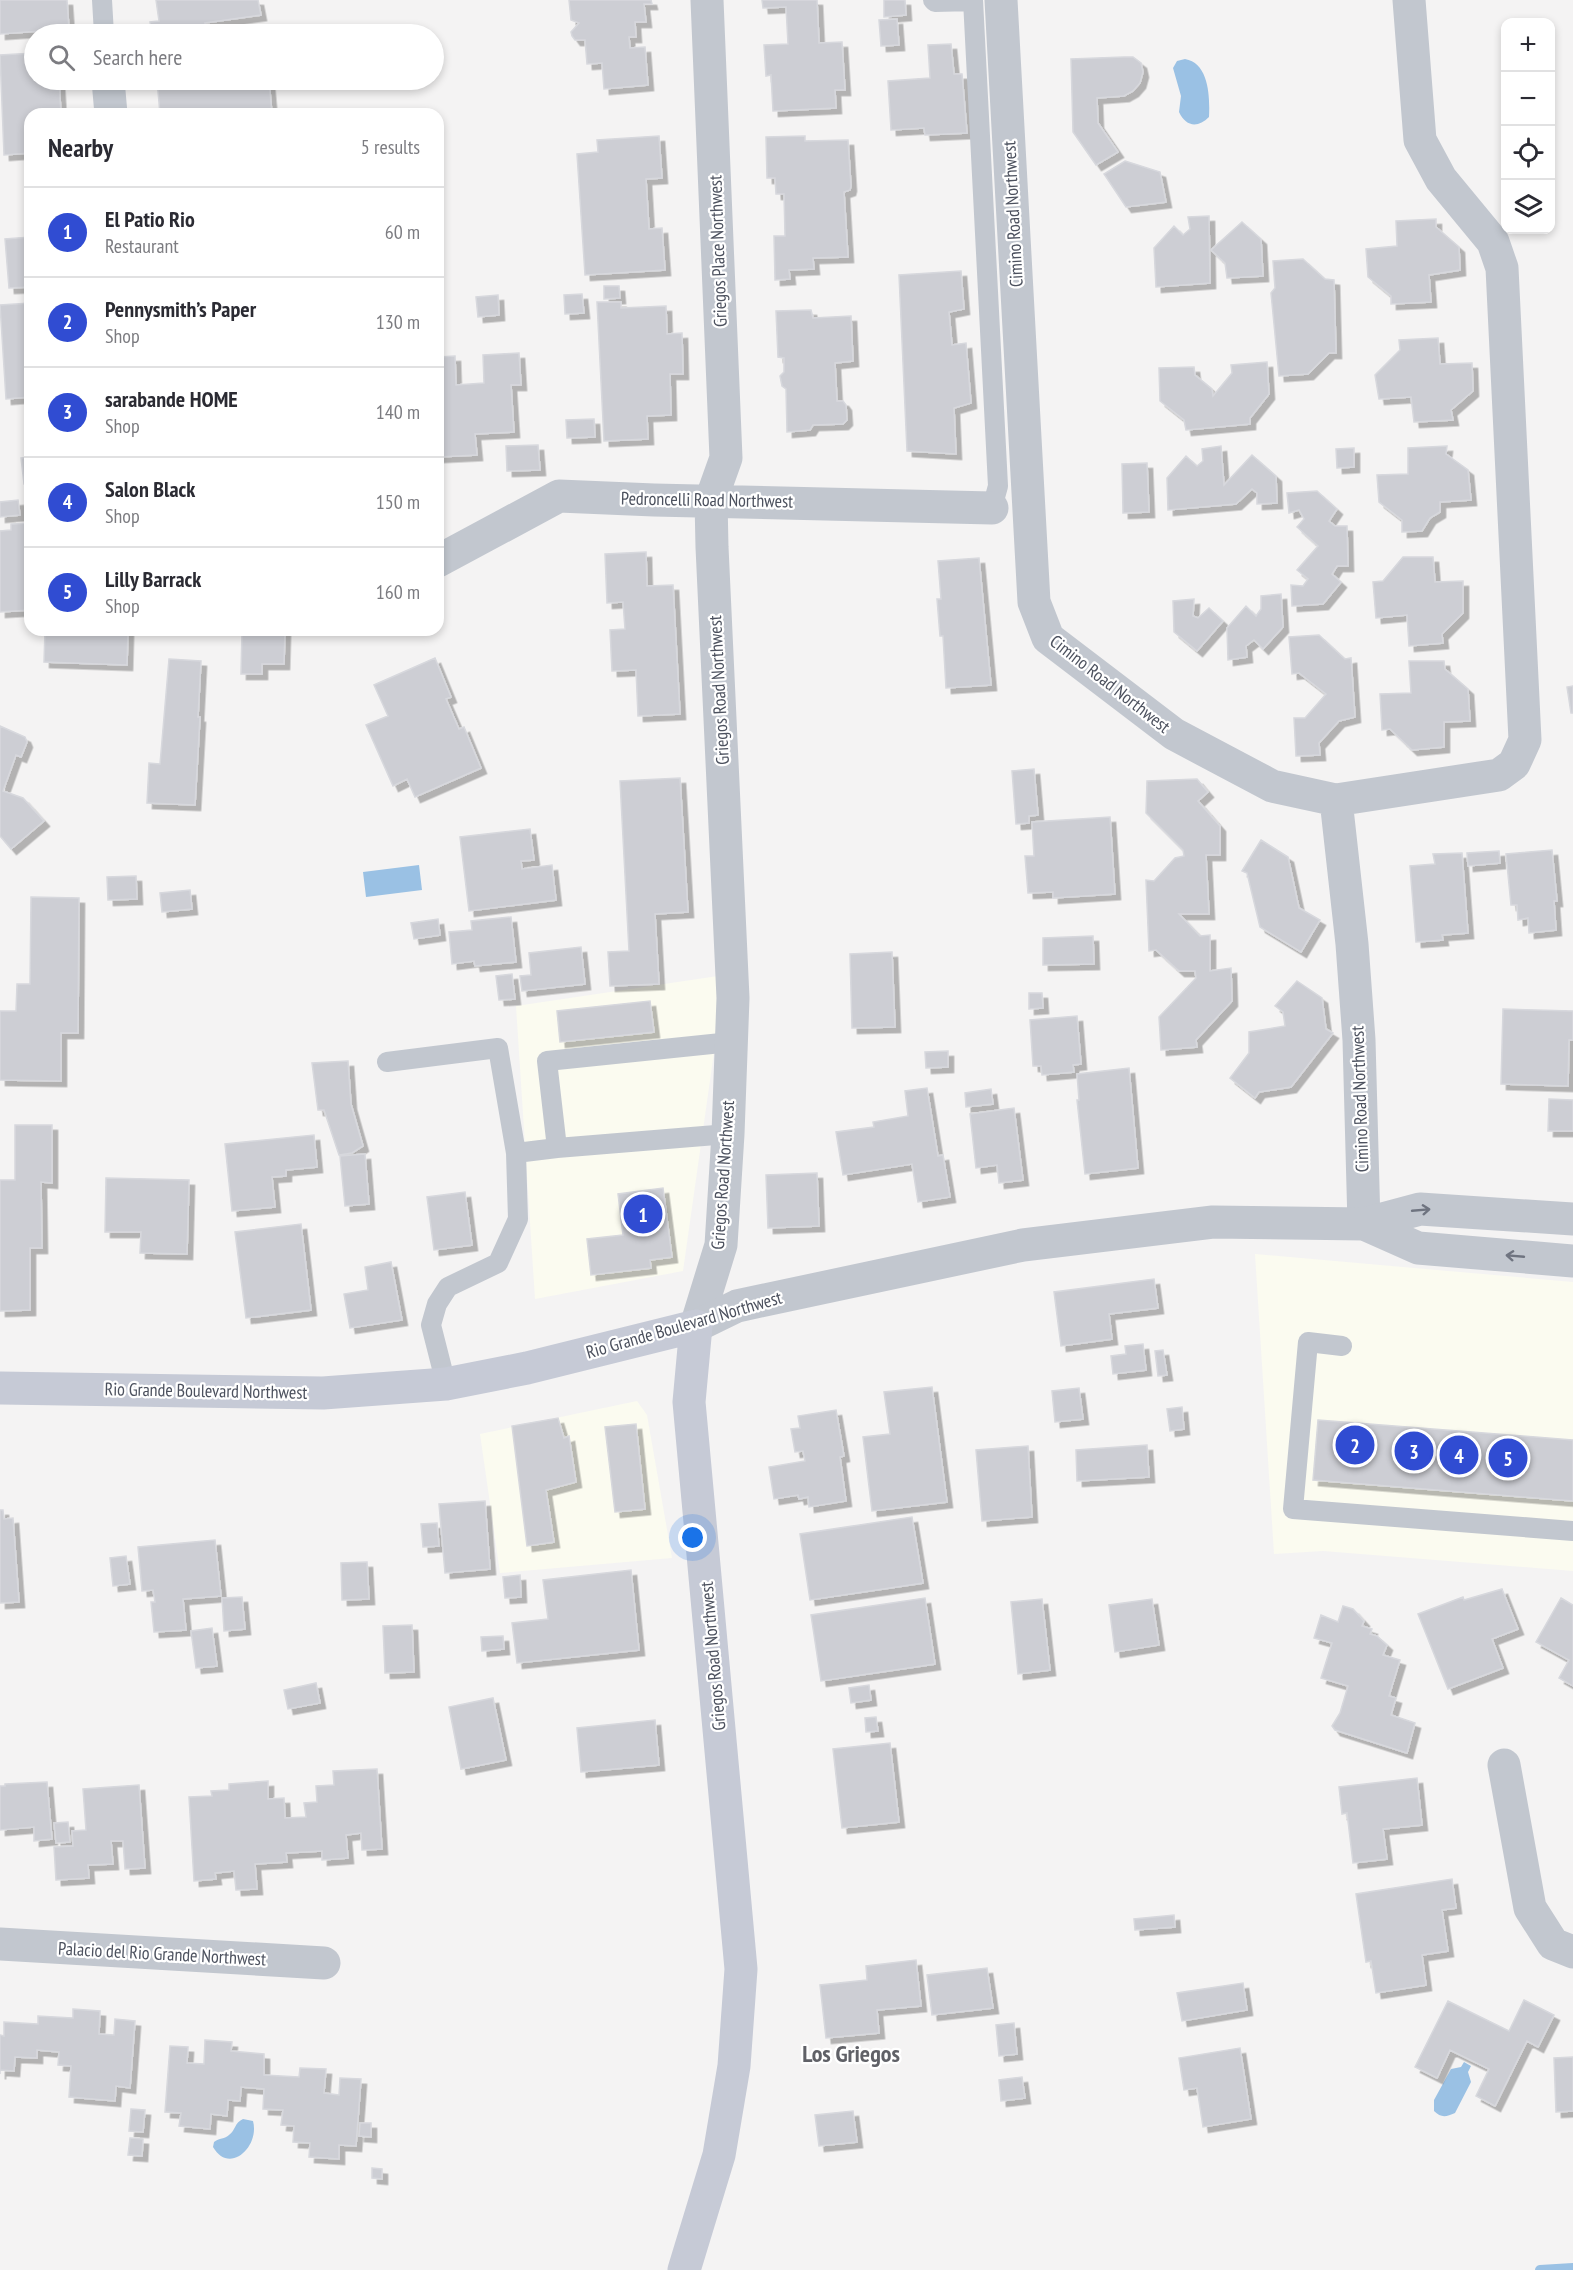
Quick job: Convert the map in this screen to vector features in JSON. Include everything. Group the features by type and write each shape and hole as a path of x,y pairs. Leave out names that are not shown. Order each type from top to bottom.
{"main road":[{"name":"Rio Grande Boulevard Northwest","path":"0,1388 323,1393 446,1384 526,1368 696,1326"},
{"name":"Griegos Road Northwest","path":"684,2270 719,2155 734,2066 741,1970 689,1402 696,1326"}],"street":[{"name":"Griegos Place Northwest","path":"707,0 726,458 711,500"},
{"name":"Cimino Road Northwest","path":"982,0 1034,602 1048,638 1174,734 1272,786 1336,800 1352,944 1359,1040 1364,1224"},
{"path":"1336,800 1499,775 1514,764 1525,740 1502,268 1493,242 1441,178 1420,140 1409,0"},
{"path":"109,90 110,108"},
{"name":"Pedroncelli Road Northwest","path":"444,558 559,496 992,507"},
{"name":"Griegos Road Northwest","path":"696,1326 721,1245 734,998 711,500"},
{"name":"Rio Grande Boulevard Northwest","path":"696,1326 737,1306 1023,1245 1213,1222 1364,1224 1420,1209 1573,1219"},
{"name":"Rio Grande Boulevard Northwest","path":"1364,1224 1418,1248 1573,1261"},
{"path":"1504,1766 1530,1908 1553,1944 1573,1952"},
{"name":"Palacio del Rio Grande Northwest","path":"0,1944 324,1964"}],"lane":[{"path":"102,0 103,24"},
{"path":"933,0 935,3 982,0 998,486 992,507"},
{"path":"556,1148 547,1061 731,1042"},
{"path":"387,1062 498,1048 516,1153 518,1219 498,1263 448,1287 436,1304 431,1325 446,1384"},
{"path":"516,1153 728,1134"},
{"path":"1342,1346 1308,1342 1293,1509 1573,1531"}],"shaded area":[{"path":"718,976 718,1024 683,1271 535,1299 516,1006"},
{"path":"1255,1254 1573,1282 1573,1571 1323,1551 1274,1554"},
{"path":"637,1401 647,1415 672,1558 500,1573 480,1434"}],"water":[{"path":"1185,59 1199,67 1208,91 1209,117 1197,124 1185,121 1179,112 1181,96 1173,68 1177,61"},
{"path":"419,865 422,890 366,897 363,872"},
{"path":"1464,2062 1471,2066 1468,2072 1471,2082 1455,2113 1441,2116 1434,2111 1434,2100 1451,2069 1461,2067"},
{"path":"243,2119 253,2121 254,2131 248,2148 235,2158 220,2155 213,2147 214,2142 227,2136"}],"building":[{"path":"0,0 67,0 69,24 24,24 24,32 0,34"},
{"path":"156,0 258,0 261,15 205,24 150,24 150,22 159,21"},
{"path":"569,0 651,0 652,4 644,4 646,22 635,22 636,37 629,37 630,48 645,47 648,85 604,89 602,63 587,64 585,40 575,40 572,36 571,32 579,23 571,20"},
{"path":"762,0 817,0 819,43 842,42 845,90 835,90 836,108 773,111 771,75 766,76 764,45 788,44 786,7 763,8"},
{"path":"884,0 905,0 906,15 884,17"},
{"path":"897,19 899,45 881,46 879,20"},
{"path":"951,44 954,74 962,74 967,133 925,135 924,128 891,130 888,81 930,78 928,45"},
{"path":"24,54 24,90 60,90 61,108 24,108 24,153 4,155 0,55"},
{"path":"1133,57 1141,63 1143,72 1140,83 1133,91 1124,96 1097,98 1098,123 1118,152 1096,165 1073,132 1071,59"},
{"path":"158,90 270,90 271,108 159,108"},
{"path":"659,136 662,178 646,179 649,229 662,228 665,270 585,275 577,154 598,152 597,140"},
{"path":"805,136 805,141 848,140 851,186 850,190 844,192 848,257 813,258 814,269 789,270 790,279 775,280 774,236 785,236 784,194 776,194 775,178 767,178 766,137"},
{"path":"1125,161 1160,172 1166,202 1126,207 1104,174"},
{"path":"1209,216 1210,283 1156,287 1154,248 1174,226 1183,235 1190,229 1188,217"},
{"path":"1436,219 1436,227 1459,247 1460,270 1429,275 1431,302 1391,304 1391,296 1368,277 1366,249 1397,246 1396,221"},
{"path":"1242,222 1261,239 1263,276 1227,278 1225,263 1211,250"},
{"path":"24,237 24,287 9,288 5,239"},
{"path":"1303,259 1325,279 1334,280 1336,353 1329,353 1308,374 1279,376 1271,293 1275,288 1273,261"},
{"path":"961,271 964,309 949,312 952,345 966,343 971,403 954,408 956,454 907,451 899,275"},
{"path":"604,286 619,286 620,298 604,299"},
{"path":"582,294 584,313 565,314 564,295"},
{"path":"498,295 499,315 478,317 476,297"},
{"path":"597,302 621,302 621,308 666,306 667,334 682,333 683,374 670,374 671,415 647,416 648,439 604,441"},
{"path":"24,303 24,398 6,399 0,305"},
{"path":"811,310 813,318 851,316 853,361 835,363 837,401 843,401 846,405 847,420 843,424 813,425 810,430 787,432 786,389 782,386 780,376 784,372 784,358 778,357 776,311"},
{"path":"1438,338 1440,364 1472,363 1473,391 1451,410 1453,420 1414,422 1411,397 1379,399 1375,375 1400,350 1399,340"},
{"path":"519,353 521,385 511,385 514,432 475,434 477,455 444,457 444,357 455,356 456,385 484,383 483,355"},
{"path":"1267,362 1269,394 1250,418 1250,424 1186,430 1184,420 1160,401 1159,368 1194,367 1195,375 1212,389 1213,396 1232,373 1231,365"},
{"path":"594,419 595,437 567,438 566,420"},
{"path":"538,445 540,470 507,471 506,446"},
{"path":"1221,446 1224,485 1252,455 1276,476 1277,503 1257,504 1257,493 1252,489 1236,504 1168,510 1167,478 1186,456 1197,466 1203,461 1202,449"},
{"path":"1447,446 1446,454 1468,470 1471,500 1440,502 1440,512 1430,518 1422,531 1402,532 1402,520 1379,502 1377,475 1408,474 1408,448"},
{"path":"1354,448 1354,467 1337,468 1336,449"},
{"path":"21,458 24,458 24,484"},
{"path":"1147,463 1149,512 1123,513 1122,464"},
{"path":"1317,491 1337,509 1329,521 1335,526 1347,526 1348,566 1337,566 1332,574 1341,582 1323,604 1292,606 1291,585 1303,586 1308,579 1297,570 1318,546 1297,527 1304,519 1299,510 1289,513 1287,493"},
{"path":"18,500 20,515 0,517 0,502"},
{"path":"24,523 24,610 0,612 0,531 11,530 11,524"},
{"path":"646,552 647,586 673,585 680,714 638,716 636,670 612,671 610,630 625,629 623,602 607,603 605,554"},
{"path":"1403,557 1433,557 1435,582 1463,581 1463,613 1442,634 1443,643 1409,646 1407,615 1376,618 1373,582 1383,581"},
{"path":"979,558 991,685 946,688 943,636 940,636 937,599 941,599 938,561"},
{"path":"1281,594 1283,627 1263,649 1254,640 1246,646 1247,657 1228,660 1227,628 1246,606 1256,616 1261,609 1261,596"},
{"path":"1194,599 1193,616 1198,618 1209,608 1223,621 1197,651 1174,632 1173,601"},
{"path":"1319,635 1345,659 1351,658 1355,717 1339,721 1319,743 1320,755 1296,756 1294,718 1305,718 1326,694 1299,673 1292,674 1289,637"},
{"path":"45,636 128,636 127,665 44,662"},
{"path":"242,636 285,636 284,664 262,664 262,674 241,674"},
{"path":"435,658 451,697 446,699 459,729 464,727 481,768 415,797 407,779 393,786 366,725 388,716 374,685"},
{"path":"169,659 201,661 195,805 147,803 149,763 160,764"},
{"path":"1409,661 1444,661 1445,669 1468,689 1470,721 1444,722 1444,747 1412,750 1390,729 1382,730 1380,694 1411,693"},
{"path":"1573,686 1573,713 1571,713 1567,687"},
{"path":"0,726 25,737 27,742 21,757 16,755 3,791 23,798 44,821 11,849 0,836"},
{"path":"1034,769 1038,815 1029,816 1029,823 1016,824 1012,771"},
{"path":"680,778 688,912 655,914 659,984 610,986 608,952 629,951 620,781"},
{"path":"1197,779 1208,792 1198,801 1220,826 1220,855 1206,855 1209,914 1179,914 1200,936 1210,935 1210,971 1231,968 1232,1001 1196,1040 1197,1047 1161,1050 1159,1017 1196,978 1195,971 1179,971 1156,950 1149,951 1146,880 1154,881 1175,858 1184,856 1183,850 1146,813 1147,781"},
{"path":"1110,817 1115,894 1053,898 1053,892 1028,893 1025,856 1034,856 1032,822"},
{"path":"530,829 534,860 521,861 522,869 552,865 556,900 469,911 460,837"},
{"path":"1261,840 1288,857 1299,908 1320,920 1301,952 1260,927 1247,873 1242,871"},
{"path":"1552,850 1557,901 1554,901 1556,930 1529,933 1528,918 1518,920 1517,905 1511,905 1506,854"},
{"path":"1499,851 1500,863 1468,866 1467,853"},
{"path":"1462,853 1468,933 1442,935 1443,940 1416,942 1410,866 1435,864 1433,854"},
{"path":"136,876 137,899 108,900 107,877"},
{"path":"190,890 192,909 162,912 160,893"},
{"path":"31,897 79,898 78,1033 61,1033 61,1081 0,1080 0,1011 16,1011 17,984 30,984"},
{"path":"511,917 516,962 475,966 474,961 452,964 449,932 472,930 471,921"},
{"path":"438,919 440,935 414,939 411,923"},
{"path":"1093,936 1094,964 1043,965 1043,938"},
{"path":"581,947 585,984 522,991 520,976 531,975 529,953"},
{"path":"892,952 895,1027 852,1028 850,954"},
{"path":"512,974 515,999 499,1000 496,976"},
{"path":"1297,981 1322,998 1326,1029 1333,1033 1291,1087 1259,1092 1255,1098 1230,1078 1249,1053 1249,1032 1285,1026 1283,1012 1275,1006"},
{"path":"1029,993 1042,993 1043,1008 1029,1009"},
{"path":"650,1001 654,1032 560,1042 557,1011"},
{"path":"1503,1009 1573,1011 1573,1040 1569,1040 1568,1086 1501,1084"},
{"path":"1077,1016 1081,1064 1073,1065 1074,1072 1042,1075 1041,1066 1033,1066 1030,1020"},
{"path":"948,1051 948,1067 926,1068 925,1052"},
{"path":"348,1061 351,1104 363,1146 352,1153 339,1155 324,1110 318,1110 312,1063"},
{"path":"1129,1068 1138,1168 1085,1174 1077,1100 1079,1100 1077,1074"},
{"path":"927,1088 938,1156 943,1155 950,1197 918,1202 912,1164 843,1175 836,1132 874,1127 873,1122 908,1116 905,1091"},
{"path":"991,1089 993,1104 966,1107 965,1093"},
{"path":"1549,1099 1573,1100 1573,1131 1548,1131"},
{"path":"1014,1108 1023,1180 999,1183 997,1165 976,1168 970,1114"},
{"path":"15,1125 52,1125 52,1183 41,1182 42,1248 30,1248 30,1310 0,1311 0,1180 15,1180"},
{"path":"314,1135 317,1167 286,1170 286,1176 272,1177 275,1207 232,1211 225,1144"},
{"path":"365,1154 369,1204 345,1206 340,1156"},
{"path":"817,1173 819,1226 768,1228 766,1175"},
{"path":"106,1178 189,1180 187,1254 140,1253 141,1232 105,1232"},
{"path":"663,1188 672,1257 650,1260 651,1268 591,1275 587,1239 623,1235 618,1194"},
{"path":"465,1192 472,1245 434,1250 427,1197"},
{"path":"301,1224 311,1310 246,1318 235,1232"},
{"path":"391,1262 402,1320 350,1328 344,1294 368,1290 365,1267"},
{"path":"1154,1279 1158,1308 1109,1314 1112,1339 1061,1346 1054,1292"},
{"path":"1143,1344 1146,1370 1113,1374 1111,1356 1126,1354 1125,1346"},
{"path":"1163,1350 1167,1375 1158,1376 1155,1351"},
{"path":"932,1387 947,1502 872,1511 863,1437 890,1434 884,1392"},
{"path":"1079,1388 1083,1419 1055,1422 1052,1391"},
{"path":"1182,1407 1184,1429 1170,1431 1167,1409"},
{"path":"836,1410 844,1456 840,1457 846,1501 809,1507 808,1497 799,1499 798,1495 774,1499 769,1467 805,1461 803,1451 795,1452 791,1429 800,1428 798,1416"},
{"path":"558,1418 564,1438 569,1436 576,1482 546,1490 554,1542 527,1546 512,1426"},
{"path":"1318,1420 1573,1440 1573,1501 1313,1480"},
{"path":"636,1424 645,1509 615,1512 605,1427"},
{"path":"1147,1445 1149,1477 1077,1481 1076,1450"},
{"path":"1028,1446 1032,1517 982,1521 976,1450"},
{"path":"485,1501 490,1569 445,1573 439,1504"},
{"path":"0,1510 3,1510 4,1519 13,1518 19,1602 0,1603"},
{"path":"912,1517 923,1583 810,1600 800,1534"},
{"path":"437,1523 439,1546 423,1547 421,1524"},
{"path":"215,1540 221,1596 183,1599 186,1630 154,1632 151,1602 155,1602 153,1590 142,1591 138,1547"},
{"path":"126,1556 130,1584 113,1586 110,1558"},
{"path":"367,1562 369,1599 342,1600 341,1563"},
{"path":"631,1570 639,1650 517,1663 512,1623 548,1619 543,1580"},
{"path":"520,1575 521,1597 505,1598 503,1577"},
{"path":"1502,1589 1518,1629 1492,1639 1503,1668 1448,1689 1418,1614 1463,1597 1464,1600"},
{"path":"242,1597 245,1629 224,1631 222,1598"},
{"path":"925,1598 935,1664 821,1681 811,1615"},
{"path":"1561,1598 1573,1605 1573,1686 1559,1678 1569,1660 1536,1642"},
{"path":"1042,1599 1050,1670 1018,1674 1011,1602"},
{"path":"1152,1599 1159,1645 1115,1652 1109,1605"},
{"path":"1343,1606 1353,1609 1364,1621 1362,1626 1372,1629 1370,1634 1377,1636 1387,1645 1383,1655 1400,1660 1389,1696 1396,1698 1391,1715 1415,1723 1407,1753 1335,1730 1332,1726 1340,1713 1348,1686 1321,1678 1332,1643 1314,1638 1321,1615 1338,1622"},
{"path":"412,1625 414,1672 385,1673 383,1626"},
{"path":"212,1628 217,1666 196,1668 191,1631"},
{"path":"503,1636 504,1649 482,1651 481,1637"},
{"path":"316,1683 320,1703 288,1709 284,1690"},
{"path":"869,1685 871,1700 851,1703 849,1688"},
{"path":"493,1698 506,1760 461,1769 449,1707"},
{"path":"876,1717 878,1731 866,1732 865,1718"},
{"path":"655,1720 659,1765 581,1772 577,1728"},
{"path":"890,1743 899,1822 842,1828 833,1749"},
{"path":"377,1769 382,1849 362,1850 361,1833 346,1835 348,1858 322,1860 322,1851 286,1853 287,1862 255,1864 257,1889 236,1890 234,1871 215,1873 216,1879 194,1881 189,1797 212,1796 211,1791 229,1790 229,1784 268,1781 268,1799 284,1798 285,1818 306,1817 304,1803 317,1802 316,1786 334,1785 333,1771"},
{"path":"1417,1778 1422,1825 1383,1829 1387,1859 1353,1863 1347,1813 1342,1814 1339,1787"},
{"path":"47,1782 52,1839 34,1841 34,1827 0,1830 0,1786"},
{"path":"139,1785 145,1868 125,1869 123,1841 111,1841 113,1864 88,1865 89,1878 56,1880 54,1847 73,1846 72,1831 86,1830 83,1789"},
{"path":"68,1822 70,1842 56,1843 54,1823"},
{"path":"1452,1879 1456,1908 1442,1910 1448,1951 1422,1955 1426,1985 1376,1993 1371,1961 1366,1962 1356,1894"},
{"path":"1174,1915 1175,1927 1135,1930 1134,1919"},
{"path":"916,1960 921,2006 877,2010 879,2033 826,2038 820,1985 867,1980 866,1966"},
{"path":"987,1968 993,2008 932,2015 927,1975"},
{"path":"1243,1983 1247,2010 1182,2021 1177,1993"},
{"path":"1524,2000 1554,2015 1538,2047 1527,2041 1495,2106 1476,2096 1489,2069 1450,2050 1437,2078 1415,2067 1448,2001 1509,2031"},
{"path":"73,2009 100,2011 99,2034 114,2035 115,2019 135,2021 130,2088 116,2086 115,2101 69,2097 71,2066 58,2065 59,2052 37,2050 37,2058 15,2057 14,2071 0,2070 0,2035 4,2036 4,2022 38,2024 38,2016 73,2018"},
{"path":"1014,2023 1017,2054 999,2056 996,2025"},
{"path":"205,2040 232,2042 231,2051 264,2054 264,2075 299,2077 300,2068 326,2069 324,2093 339,2095 340,2078 361,2079 356,2146 339,2145 339,2159 309,2157 310,2143 293,2142 294,2126 281,2125 283,2110 263,2109 264,2089 241,2087 240,2101 228,2100 227,2116 211,2114 210,2129 179,2126 181,2113 165,2112 170,2046 188,2047 187,2063 204,2064"},
{"path":"1240,2048 1251,2119 1203,2127 1197,2088 1184,2090 1179,2058"},
{"path":"1573,2057 1573,2111 1556,2112 1554,2058"},
{"path":"1022,2077 1025,2098 1001,2101 999,2080"},
{"path":"131,2109 145,2110 143,2132 129,2131"},
{"path":"853,2111 857,2142 819,2146 815,2115"},
{"path":"360,2123 371,2123 371,2137 359,2136"},
{"path":"130,2138 143,2139 142,2156 128,2155"},
{"path":"372,2168 382,2169 382,2179 372,2178"}],"waterway":[{"path":"1540,2270 1573,2268"}],"place":[{"name":"El Patio Rio","path":"643,1214"},
{"name":"Pennysmith’s Paper","path":"1355,1445"},
{"name":"sarabande HOME","path":"1414,1451"},
{"name":"Salon Black","path":"1459,1455"},
{"name":"Lilly Barrack","path":"1508,1458"}],"district":[{"name":"Los Griegos","path":"851,2054"}]}
